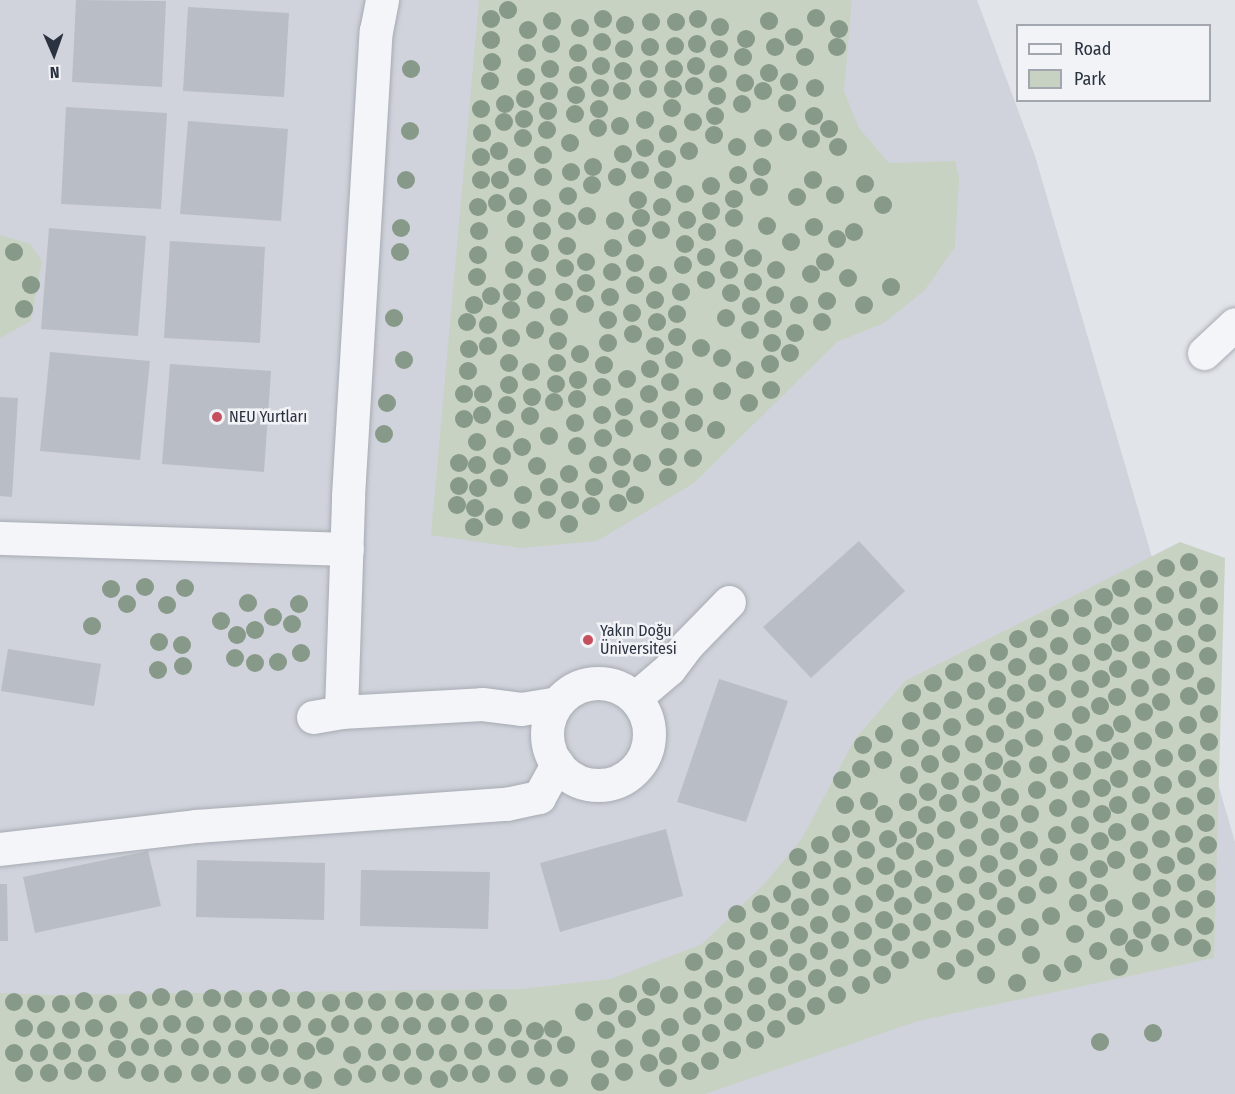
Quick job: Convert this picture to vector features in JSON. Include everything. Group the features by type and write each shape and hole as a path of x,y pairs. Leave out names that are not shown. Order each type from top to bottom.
{"street":[{"path":"382,0 376,31 348,496 347,549 327,714 482,704 521,709 557,703"},
{"path":"1204,353 1235,324"},
{"path":"0,538 347,549"},
{"path":"635,698 669,669 687,645 729,602"},
{"path":"603,683 620,688 635,698 645,712 649,729 648,747 641,762 628,775 614,782 598,785 583,782 568,775 557,764 550,750 547,735 549,719 557,703 570,691 586,684 603,683"},
{"path":"0,849 196,825 506,804 539,797 557,764"}],"shaded area":[{"name":"Yakın Doğu Üniversitesi","path":"0,0 977,0 1035,156 1235,842 1235,1094 0,1094"}],"green space":[{"path":"479,0 852,0 844,91 859,128 889,163 955,161 959,178 955,247 925,290 884,323 837,342 694,483 597,541 521,548 431,535"},
{"path":"0,235 30,244 42,261 31,321 0,338"},
{"path":"1180,542 1225,558 1214,958 918,1021 705,1094 0,1094 0,993 50,995 520,989 611,979 702,944 764,884 801,840 855,739 905,681"}],"building":[{"path":"76,0 166,1 162,87 72,82"},
{"path":"188,7 289,13 284,97 183,91"},
{"path":"66,107 167,113 161,209 61,204"},
{"path":"188,121 288,129 281,221 180,214"},
{"path":"49,228 146,236 138,336 41,329"},
{"path":"170,241 265,247 260,343 164,338"},
{"path":"50,352 150,361 140,460 40,451"},
{"name":"NEU Yurtları","path":"170,364 271,371 264,472 162,464"},
{"path":"0,397 18,398 12,497 0,496"},
{"path":"859,541 905,591 811,678 763,627"},
{"path":"8,649 101,664 94,706 1,691"},
{"path":"719,679 788,701 746,822 677,802"},
{"path":"666,829 683,896 560,932 540,863"},
{"path":"148,851 161,906 35,933 23,877"},
{"path":"197,860 325,863 324,920 196,917"},
{"path":"361,870 490,872 488,929 360,926"},
{"path":"0,884 7,884 8,941 0,941"}],"place":[{"name":"NEU Yurtları","path":"217,417"},
{"name":"Yakın Doğu Üniversitesi","path":"588,640"}]}
